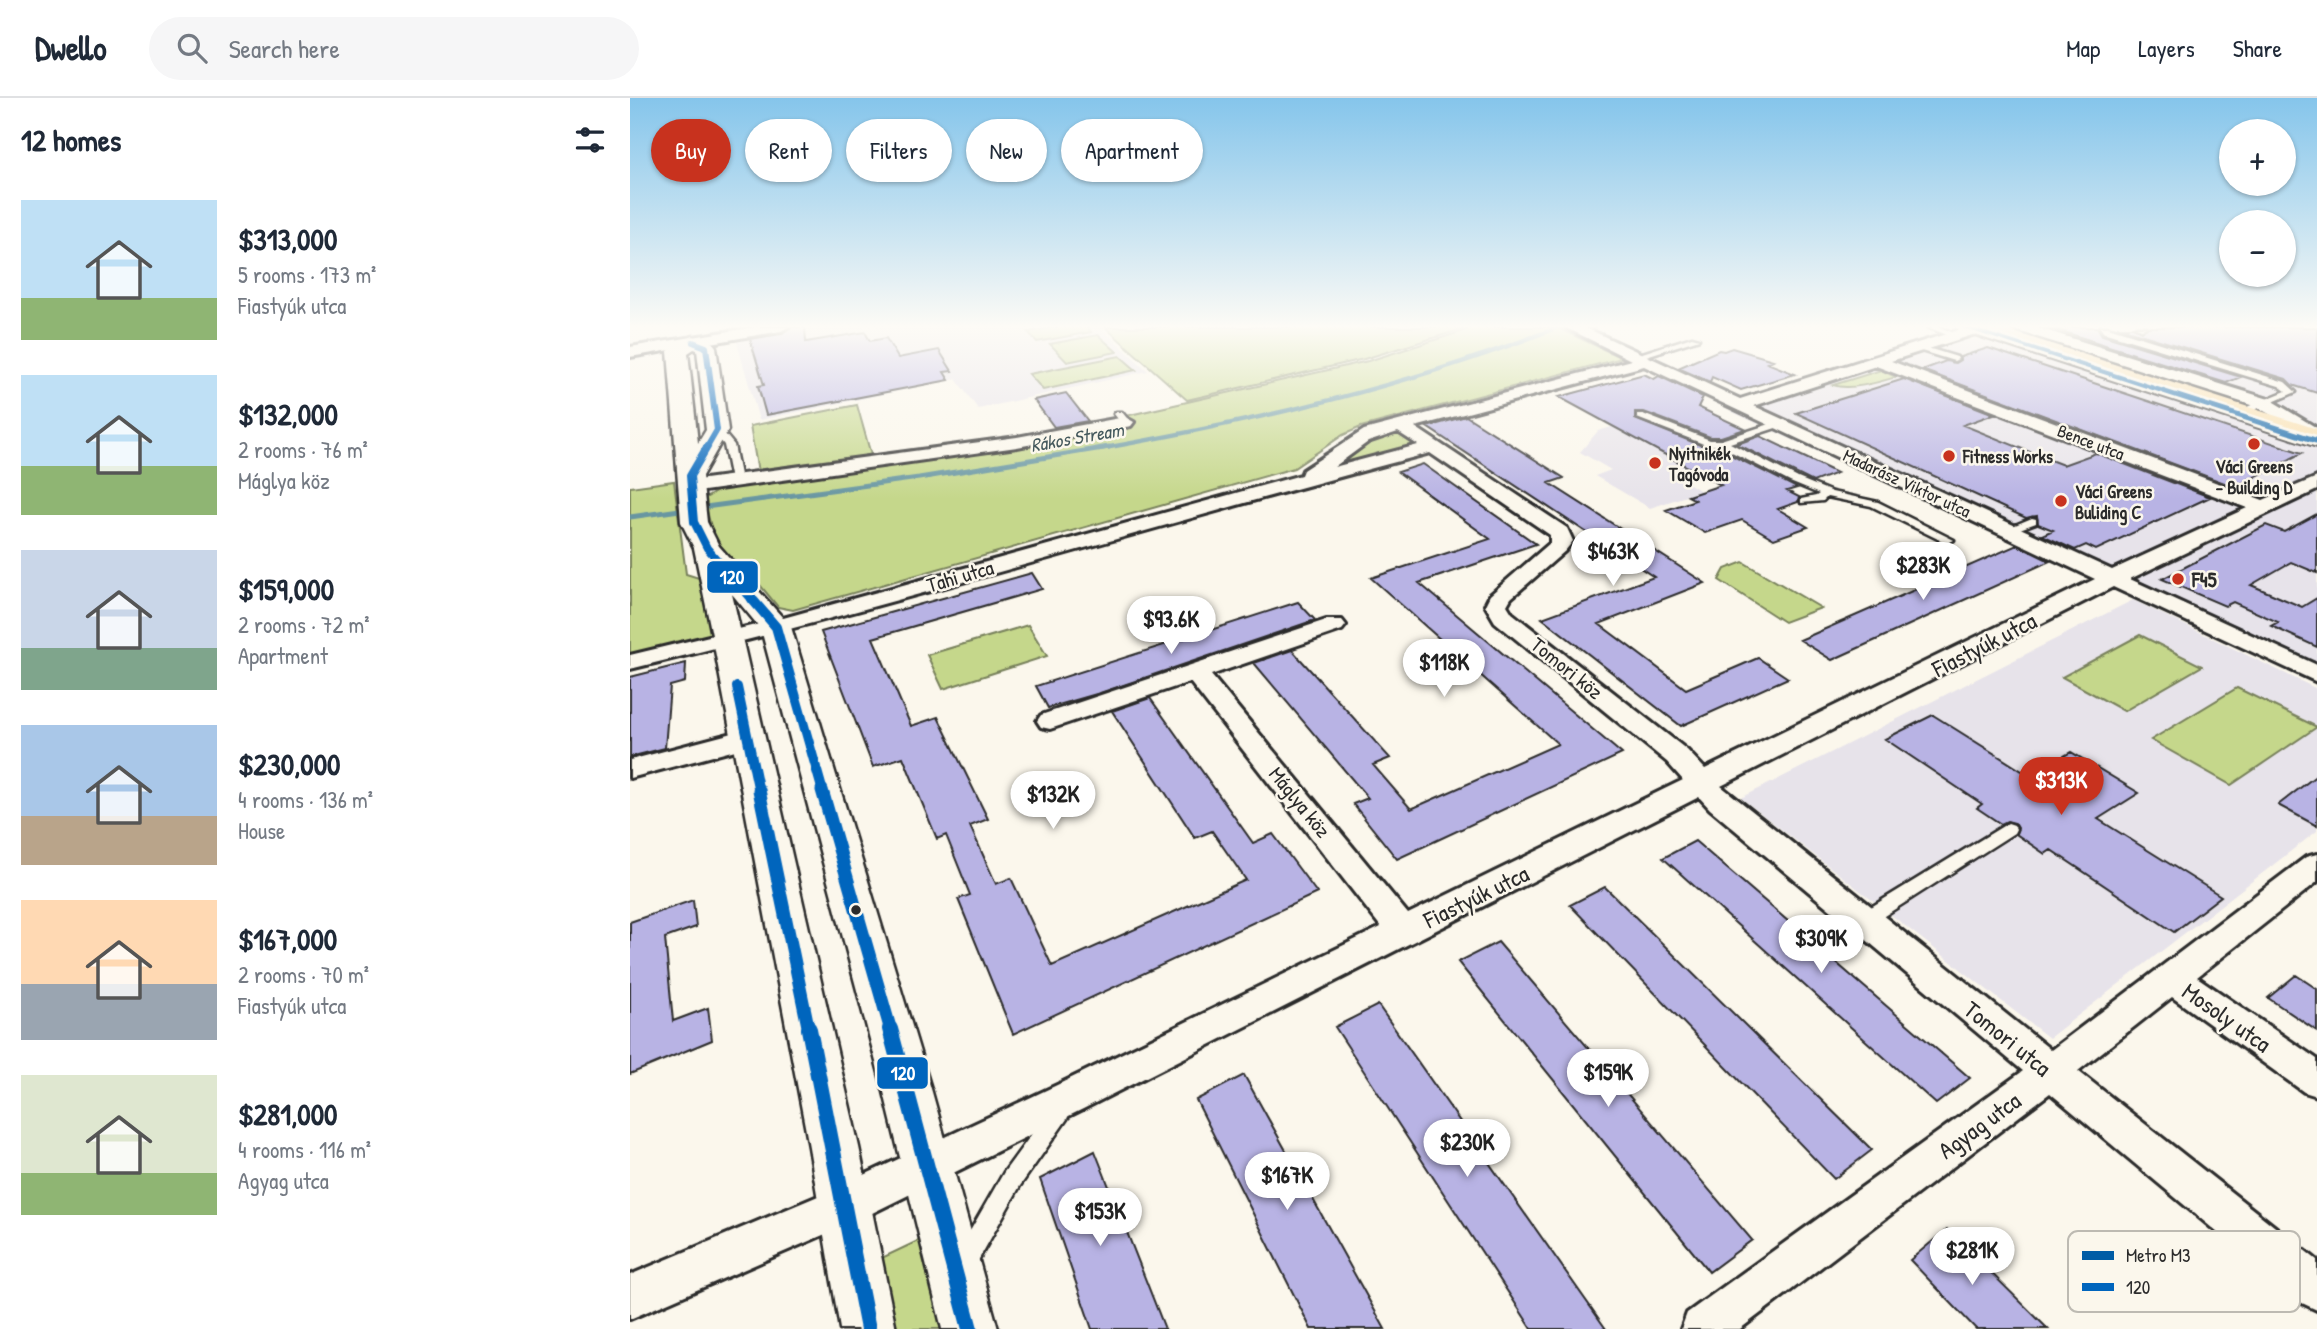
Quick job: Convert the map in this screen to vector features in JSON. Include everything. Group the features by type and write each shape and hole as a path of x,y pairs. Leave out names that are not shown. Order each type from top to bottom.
{"main road":[{"path":"2142,384 2317,437"}],"street":[{"path":"681,384 691,496 707,548 728,640 845,1205 868,1329"},
{"path":"691,496 717,430 711,384"},
{"name":"Tahi utca","path":"1289,484 1324,466 1355,441 1549,384"},
{"name":"Madarász Viktor utca","path":"1694,384 2317,674"},
{"path":"1738,405 1805,384"},
{"name":"Bence utca","path":"1937,384 2265,508"},
{"path":"2204,384 2263,403 2317,437"},
{"path":"691,496 736,480 1017,442 1122,418"},
{"name":"Tomori köz","path":"1401,426 1560,532 1562,541 1558,547 1501,595 1496,606 1503,617 1677,756 1703,783"},
{"name":"Tahi utca","path":"630,663 728,640 1289,484 1432,447"},
{"name":"Fiastyúk utca","path":"630,1297 845,1205 927,1163 1070,1097 2144,563 2317,483"},
{"path":"707,548 776,627 927,1163 970,1329"},
{"path":"2081,563 2117,566 2144,563"},
{"path":"1050,721 1334,625"},
{"name":"Máglya köz","path":"1195,672 1404,932"},
{"path":"630,769 748,738"},
{"name":"Tomori utca","path":"1703,783 1720,802 2247,1231"},
{"name":"Agyag utca","path":"1703,1329 2050,1072 2317,865"},
{"name":"Mosoly utca","path":"2172,978 2317,1080"},
{"name":"Tomori utca","path":"2300,1274 2317,1288"}],"lane":[{"path":"2241,413 2292,392 2282,384"},
{"path":"1640,416 1709,443 1722,443 1779,424"},
{"path":"717,430 729,445 736,480"},
{"path":"1722,443 1825,493 1874,504 1948,540"},
{"path":"1805,501 1819,499 1825,493"},
{"path":"2009,530 2032,521"},
{"path":"1864,920 2008,829"},
{"path":"957,1277 1012,1179 1070,1097"}],"shaded area":[{"path":"749,384 930,384 759,420"},
{"path":"960,384 1088,384 978,409"},
{"path":"1818,384 2317,384 2317,682 1730,411"},
{"name":"Nyitnikék Tagóvoda","path":"1642,418 1720,460 1715,471 1685,481 1701,491 1650,508 1595,476 1611,470 1580,452 1598,431"},
{"path":"2133,600 2317,689 2317,831 2049,1038 1741,798"}],"green space":[{"path":"1038,384 1069,384 1043,390"},
{"path":"1170,384 1254,384 1187,400"},
{"path":"1265,384 1522,384 1361,427 1343,435 1294,468 793,610 778,607 760,585 716,547 704,499 736,480 1125,423 1121,417"},
{"path":"1835,384 1865,384 1840,387"},
{"path":"857,405 871,455 758,472 750,426"},
{"path":"1396,432 1419,445 1418,447 1329,468 1355,447"},
{"path":"674,481 686,574 715,583 728,640 630,662 630,487"},
{"path":"1743,562 1821,608 1784,622 1719,580 1725,569"},
{"path":"1028,625 1047,656 943,689 927,655"},
{"path":"2140,635 2202,666 2124,711 2062,677"},
{"path":"2237,688 2317,727 2231,785 2151,740"},
{"path":"920,1240 949,1329 876,1329 871,1263"}],"building":[{"path":"926,384 766,415 758,386"},
{"path":"1605,384 1677,384 1703,397 1698,407 1745,429 1721,437 1710,437 1644,412 1635,412 1635,419 1705,447 1719,449 1797,488 1787,491 1799,497 1798,502 1778,509 1808,527 1774,539 1742,520 1705,533 1666,510 1695,500 1688,496 1721,485 1559,397"},
{"path":"1729,384 1760,384 1741,390"},
{"path":"1887,384 1918,384 1994,414 1963,425 2050,460 2063,465 2096,453 2210,497 2096,550 2086,545 2075,550 2042,535 2053,530 2038,524 2037,516 2026,518 1796,413"},
{"path":"1961,384 2097,384 2302,453 2235,487"},
{"path":"2317,384 2317,393 2292,385"},
{"path":"1066,393 1088,421 1054,427 1034,400"},
{"path":"1466,416 1564,478 1549,483 1705,583 1599,624 1686,689 1758,658 1788,678 1681,726 1542,618 1654,577 1427,427"},
{"path":"1760,436 1837,473 1813,482 1737,444"},
{"path":"1423,464 1536,544 1419,583 1622,754 1397,859 1353,804 1368,798 1254,663 1292,650 1390,758 1373,765 1411,809 1558,744 1371,578 1490,539 1398,472"},
{"path":"2317,514 2317,573 2291,562 2251,585 2302,607 2317,598 2317,647 2271,626 2278,622 2233,602 2225,606 2162,579 2266,525 2284,532"},
{"path":"2017,545 2050,561 1832,660 1800,640"},
{"path":"1032,573 1042,589 873,638 911,726 938,717 988,819 970,826 996,884 1011,878 1052,966 1246,880 1212,831 1195,838 1112,711 1150,698 1253,843 1273,834 1317,893 1013,1034 958,899 970,895 946,835 937,839 903,757 873,767 821,632"},
{"path":"1298,602 1315,620 1100,693 1048,708 1036,686"},
{"path":"686,663 685,682 670,686 665,748 630,757 630,677"},
{"path":"1933,715 2030,776 2071,752 2139,793 2098,819 2221,896 2174,932 2051,850 2045,854 2016,834 2018,828 2015,823 2007,821 2001,824 1977,808 1982,804 1885,739"},
{"path":"2317,775 2317,826 2278,805"},
{"path":"1695,841 1970,1078 1936,1104 1663,858"},
{"path":"1605,887 1872,1150 1834,1179 1570,905"},
{"path":"693,900 696,927 665,938 673,1021 708,1008 712,1040 630,1074 630,922"},
{"path":"1498,942 1752,1240 1709,1272 1458,962"},
{"path":"2296,975 2317,989 2317,1031 2268,998"},
{"path":"1378,1005 1606,1329 1532,1329 1335,1027"},
{"path":"1244,1075 1385,1329 1311,1329 1196,1100"},
{"path":"1095,1151 1165,1329 1092,1329 1040,1179"},
{"path":"1947,1229 2048,1329 1976,1329 1910,1260"}],"waterway":[{"name":"Rákos Stream","path":"1099,449 1274,414 1387,384"},
{"name":"Rákos Stream","path":"698,508 919,478 1109,447"},
{"name":"Rákos Stream","path":"630,517 687,509"}],"metro line":[{"name":"M3","path":"2141,384 2317,441"}],"transit line":[{"name":"120","path":"711,384 717,430 690,476 694,522 707,548 776,627 908,1092 970,1329"},
{"name":"120","path":"737,687 834,1147 868,1329"}],"place":[{"name":"Váci Greens - Building D","path":"2254,444"},
{"name":"Fitness Works","path":"1949,456"},
{"name":"Nyitnikék Tagóvoda","path":"1655,463"},
{"name":"Váci Greens Buliding C","path":"2061,501"},
{"name":"F45","path":"2178,579"}]}
